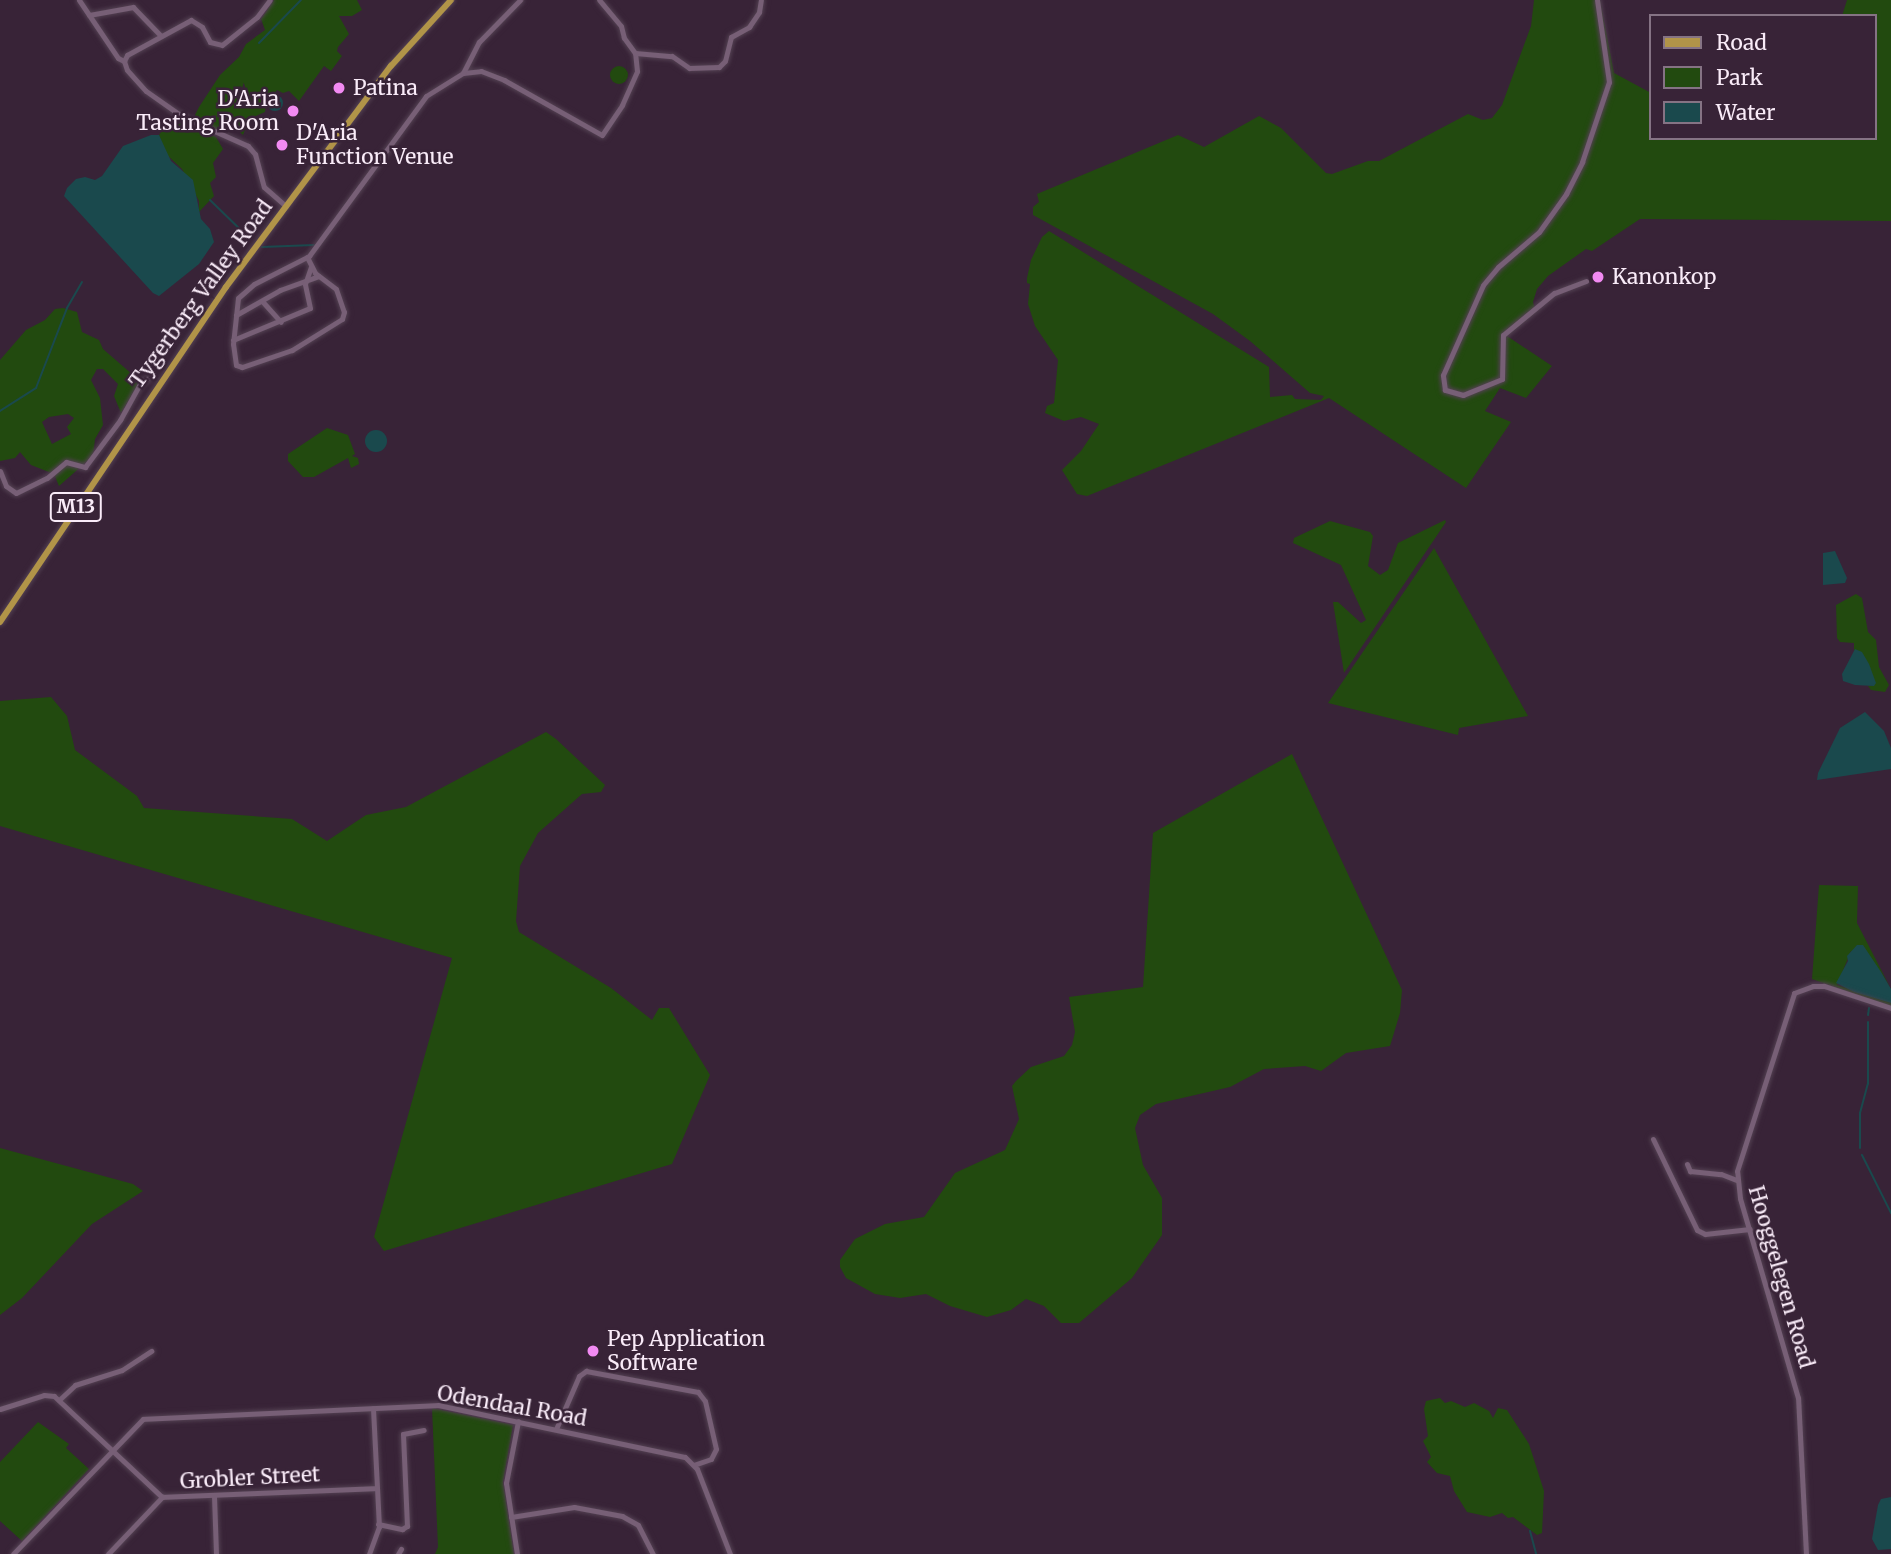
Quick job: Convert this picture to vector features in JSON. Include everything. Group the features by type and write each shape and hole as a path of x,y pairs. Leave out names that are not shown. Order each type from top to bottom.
{"main road":[{"name":"Tygerberg Valley Road","path":"0,622 226,287 391,66 451,0"}],"street":[{"path":"79,0 118,58 124,61 131,75 146,91 188,119 251,148 264,187 286,206"},
{"path":"124,61 127,55 182,23 194,21 202,27 210,42 222,45 257,17 270,0"},
{"path":"463,73 479,42 520,0"},
{"path":"307,257 311,267 339,294 344,314 340,322 292,350 242,367 235,363 233,340 238,298 260,280 307,257 426,96 463,73 481,71 504,80 601,136 636,77 635,53 619,22 599,0"},
{"path":"635,53 672,55 689,68 719,67 725,61 732,37 749,27 759,12 761,0"},
{"path":"1586,281 1554,293 1503,335 1502,379 1463,395 1445,390 1443,375 1483,285 1495,270 1539,232 1562,202 1581,162 1609,82 1597,0"},
{"path":"89,15 134,7 161,36"},
{"path":"472,57 481,71"},
{"path":"233,340 281,322 311,307 306,279 311,267"},
{"path":"236,315 319,275"},
{"path":"226,287 238,298"},
{"path":"262,301 281,322"},
{"path":"0,471 6,486 16,493 47,478 65,463 85,467 120,420 141,382 147,379"},
{"name":"Hooggelegen Road","path":"1805,1554 1798,1398 1737,1180 1744,1147 1794,993 1813,986 1824,986 1891,1008"},
{"path":"1653,1139 1697,1230 1705,1234 1750,1229"},
{"path":"1687,1164 1690,1171 1723,1174 1737,1180"},
{"path":"59,1400 75,1385 122,1370 151,1351"},
{"path":"556,1429 579,1376 586,1371 698,1392 705,1401 716,1449 711,1459 694,1465 730,1554"},
{"path":"0,1409 44,1395 59,1400 162,1497"},
{"name":"Odendaal Road","path":"111,1449 140,1420 438,1405 670,1452 694,1465"},
{"path":"369,1554 377,1536 378,1524 373,1408"},
{"path":"517,1554 506,1483 518,1421"},
{"path":"378,1524 401,1529 407,1525 402,1434 424,1430"},
{"path":"13,1554 111,1449"},
{"name":"Grobler Street","path":"108,1554 162,1497 377,1488"},
{"path":"214,1496 216,1554"},
{"path":"511,1517 573,1507 622,1516 638,1525 653,1554"}],"green space":[{"path":"274,0 357,0 362,10 352,16 339,16 349,34 338,47 337,51 342,56 331,71 324,66 299,101 289,91 283,93 277,90 266,105 265,112 249,119 243,135 238,130 222,132 196,120 199,107 220,75 239,57 246,44 265,30 261,19"},
{"path":"1534,0 1600,0 1614,73 1650,92 1650,140 1877,140 1877,14 1843,14 1847,0 1891,0 1891,221 1640,219 1592,251 1586,249 1548,276 1537,289 1533,302 1536,312 1507,336 1552,366 1526,398 1500,388 1485,411 1511,422 1466,488 1329,398 1087,496 1077,494 1062,470 1081,451 1099,424 1081,417 1064,421 1045,413 1047,406 1054,403 1058,360 1035,326 1028,304 1030,284 1027,283 1027,278 1031,260 1042,237 1049,231 1269,367 1270,397 1292,395 1295,399 1321,400 1324,396 1310,393 1250,341 1213,314 1033,215 1033,207 1039,202 1037,194 1178,135 1204,147 1259,116 1281,128 1326,173 1332,174 1368,161 1379,161 1468,114 1483,120 1492,118 1502,105 1531,26"},
{"path":"619,66 625,69 628,75 625,81 619,84 613,81 610,75 613,69"},
{"path":"183,123 216,137 223,149 213,163 216,177 210,183 214,196 199,212 199,201 182,169 166,154 159,135 163,129"},
{"path":"55,309 77,312 82,332 99,340 103,349 140,381 121,413 114,396 118,384 103,369 97,369 91,380 100,398 103,425 95,439 93,456 59,486 54,474 31,465 20,452 15,458 0,461 0,360 26,330 45,320","holes":["68,414 74,418 67,427 71,434 52,444 42,422 49,417"]},
{"path":"327,428 348,435 355,454 352,456 358,458 359,464 351,468 348,458 314,477 303,477 288,461 288,454"},
{"path":"1445,520 1344,673 1333,602 1338,602 1361,623 1366,620 1341,565 1293,543 1294,538 1330,521 1370,532 1373,536 1368,566 1380,575 1388,570 1398,543"},
{"path":"1434,548 1528,716 1459,728 1458,735 1328,703"},
{"path":"1856,594 1862,598 1868,632 1876,640 1879,667 1889,685 1885,692 1871,690 1868,686 1874,686 1854,650 1854,643 1840,642 1837,638 1836,605"},
{"path":"51,697 67,716 75,750 137,796 144,808 292,819 327,841 366,815 406,807 546,732 556,739 605,785 601,792 582,794 538,833 520,866 516,921 519,932 611,988 652,1020 659,1008 669,1008 710,1075 672,1164 384,1251 374,1237 452,958 0,826 0,701"},
{"path":"1292,754 1402,990 1400,1013 1390,1046 1346,1053 1321,1071 1305,1066 1264,1069 1230,1087 1156,1104 1140,1115 1135,1128 1143,1165 1162,1198 1162,1235 1132,1278 1079,1323 1061,1323 1044,1306 1026,1299 1011,1310 987,1317 950,1306 926,1294 900,1298 875,1294 846,1278 840,1267 840,1260 855,1239 885,1224 924,1217 955,1173 1005,1150 1019,1119 1012,1086 1031,1067 1064,1056 1072,1045 1075,1032 1069,997 1143,987 1153,833"},
{"path":"1819,885 1858,886 1857,923 1891,989 1881,972 1851,951 1837,985 1891,1003 1891,1007 1812,979"},
{"path":"0,1148 133,1184 143,1191 92,1224 22,1298 0,1315"},
{"path":"1440,1398 1445,1403 1451,1401 1465,1407 1474,1403 1489,1411 1493,1418 1498,1408 1507,1410 1529,1444 1544,1491 1542,1533 1537,1535 1513,1517 1508,1518 1502,1513 1490,1517 1467,1512 1454,1491 1450,1476 1437,1473 1427,1462 1431,1457 1423,1441 1428,1436 1424,1409 1426,1401"},
{"path":"432,1408 513,1425 503,1482 514,1554 435,1554 438,1547"},
{"path":"38,1422 69,1444 66,1448 89,1469 22,1541 0,1521 0,1462"}],"water":[{"path":"272,95 278,95 283,103 281,109 272,111 267,106 267,100"},
{"path":"151,135 159,135 171,161 193,180 201,219 210,229 214,242 199,264 159,296 153,293 64,196 67,188 76,179 85,177 95,180 102,176 123,146"},
{"path":"376,430 384,433 387,441 384,449 376,452 368,449 365,441 368,433"},
{"path":"1835,551 1847,578 1845,583 1823,585 1823,553"},
{"path":"1855,649 1862,652 1869,664 1876,683 1874,686 1843,681 1842,674"},
{"path":"1865,712 1884,731 1891,748 1891,769 1817,780 1840,728"},
{"path":"1857,945 1863,945 1891,989 1891,1003 1854,992 1836,983 1848,961 1847,956"},
{"path":"1891,1497 1891,1549 1878,1550 1872,1539 1878,1505 1881,1499"}],"waterway":[{"path":"259,43 301,0"},
{"path":"210,200 248,237"},
{"path":"262,247 314,245"},
{"path":"0,411 36,388 67,308 82,282"},
{"path":"1868,1015 1869,1008"},
{"path":"1860,1148 1860,1113 1868,1084 1868,1022"},
{"path":"1862,1155 1891,1213"},
{"path":"1530,1531 1536,1554"}],"place":[{"name":"Patina","path":"339,88"},
{"name":"D'Aria Tasting Room","path":"293,111"},
{"name":"D'Aria Function Venue","path":"282,145"},
{"name":"Kanonkop","path":"1598,277"},
{"name":"Pep Application Software","path":"593,1351"}]}
